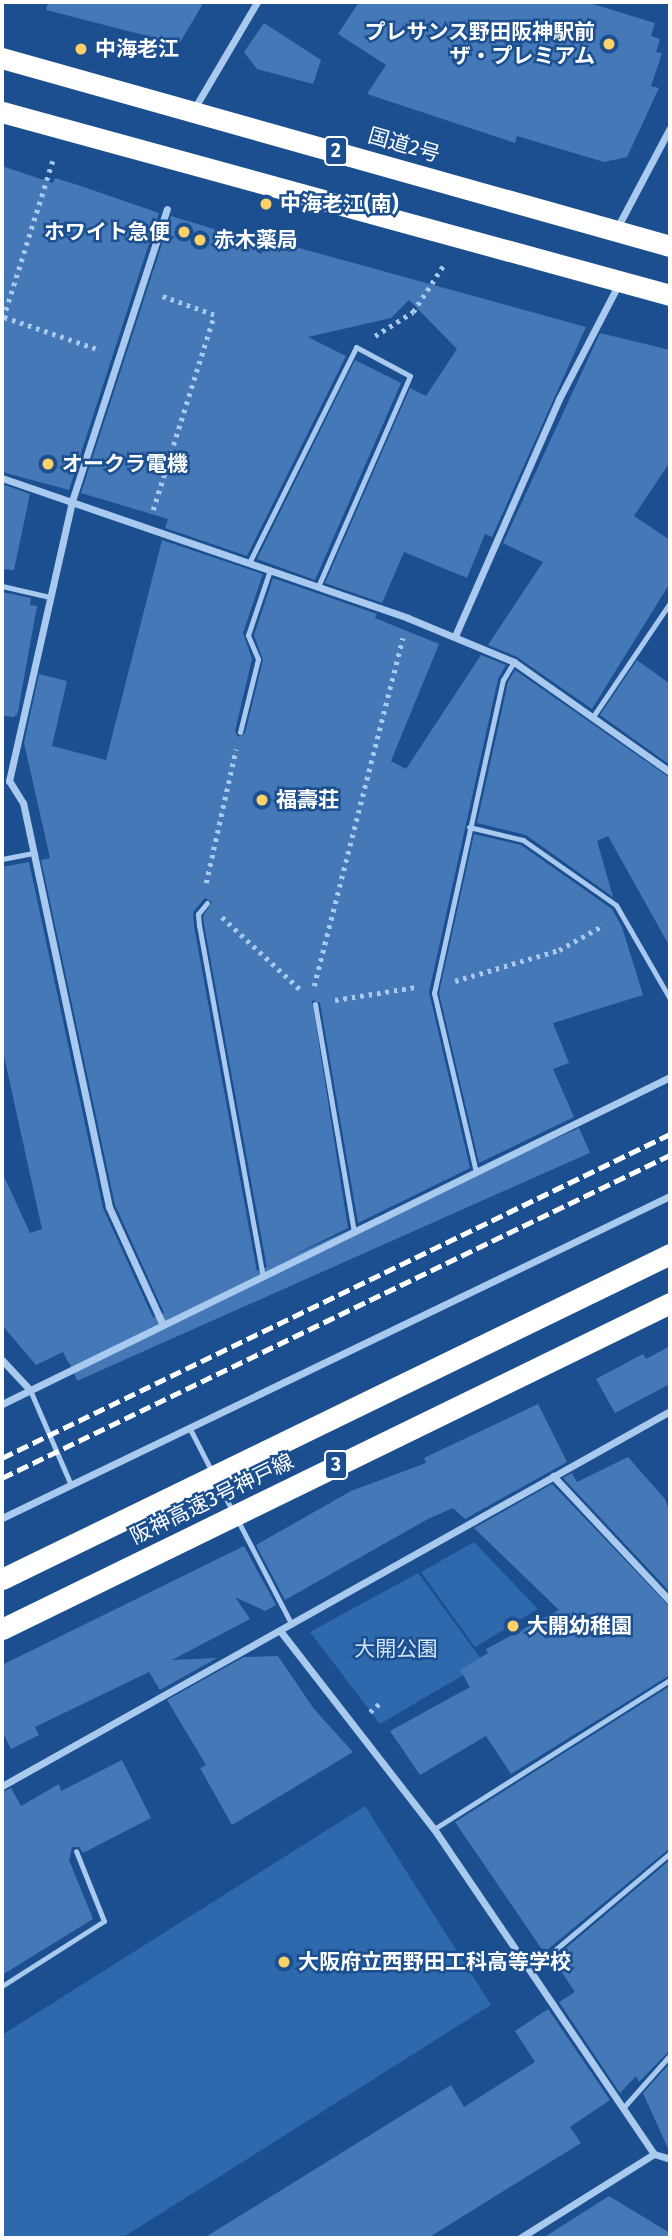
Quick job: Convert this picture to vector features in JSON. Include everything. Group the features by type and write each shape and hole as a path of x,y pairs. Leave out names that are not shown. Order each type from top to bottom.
{"highway":[{"name":"国道2号","path":"2,58 670,246"},
{"path":"2,112 670,295"},
{"name":"阪神高速3号神戸線","path":"2,1579 670,1254"},
{"name":"阪神高速3号神戸線","path":"2,1629 670,1303"}],"street":[{"path":"194,110 257,2"},
{"path":"615,231 670,128"},
{"path":"163,1325 109,1207 23,803 5,781 72,501 139,288 167,209"},
{"path":"454,636 559,399 620,280"},
{"path":"2,478 408,618 514,662 670,772"},
{"path":"2,1404 670,1077"},
{"path":"2,1518 670,1196"},
{"path":"2,1360 30,1390"},
{"path":"2,1786 281,1632 670,1411"},
{"path":"553,1476 670,1601"},
{"path":"281,1632 434,1829 654,2154 670,2159"},
{"path":"520,2238 654,2154"}],"lane":[{"path":"249,563 356,347 410,376 318,587"},
{"path":"240,732 258,659 248,635 270,570"},
{"path":"2,586 50,597"},
{"path":"592,718 670,603"},
{"path":"476,1172 435,984 503,680 514,662"},
{"path":"469,827 523,840 623,914 670,999"},
{"path":"2,859 34,853"},
{"path":"207,903 198,915 199,925 263,1276"},
{"path":"315,1004 354,1232"},
{"path":"30,1390 71,1485"},
{"path":"189,1427 292,1625"},
{"path":"434,1829 670,1680"},
{"path":"2,1986 104,1921 76,1851"},
{"path":"530,1971 670,1853"},
{"path":"623,2108 670,2055"}],"path":[{"path":"53,161 4,317 118,356"},
{"path":"356,347 413,312 443,266"},
{"path":"139,288 214,316 147,527"},
{"path":"315,1004 313,992 408,618"},
{"path":"240,732 206,871 207,903 315,1004"},
{"path":"315,1004 435,984 559,950 623,914"}],"green space":[{"path":"474,1542 538,1609 475,1647 421,1572"},
{"name":"大開公園","path":"418,1573 484,1663 380,1724 310,1632"},
{"path":"365,1806 491,2005 122,2238 3,2238 2,2035"}],"building":[{"path":"48,2 204,2 179,44 46,10"},
{"path":"359,2 586,2 655,23 651,36 660,39 656,52 662,53 651,86 659,88 627,157 604,162 517,136 515,143 367,94 386,65 338,34"},
{"path":"264,23 321,60 313,84 257,69 244,52"},
{"path":"2,166 53,183 55,178 159,213 69,490 2,472"},
{"path":"171,216 260,243 257,252 261,254 270,240 586,327 492,537 485,534 467,578 404,552 382,603 325,583 410,388 426,396 457,349 409,300 391,318 308,337 346,356 247,556 165,528 168,519 81,493"},
{"path":"600,333 670,350 670,462 634,516 670,540 670,583 592,709 517,657 488,645 543,562 503,543"},
{"path":"355,360 401,383 315,580 257,559"},
{"path":"2,484 30,494 14,570 2,569"},
{"path":"162,540 263,574 243,633 252,659 235,731 238,737 245,733 263,660 254,635 273,578 377,614 375,618 439,644 391,761 406,769 481,655 506,665 498,679 429,992 470,1168 358,1223 320,1003 312,1000 348,1228 267,1268 204,924 203,916 212,902 205,898 193,912 194,926 257,1272 166,1317 115,1205 41,860 50,858 24,743 39,674 67,681 52,746 106,760"},
{"path":"2,592 31,598 30,605 37,606 17,717 16,712 15,717 2,716"},
{"path":"637,660 670,684 670,765 600,715"},
{"path":"515,670 670,778 670,947 608,836 597,841 613,897 526,835 477,823 508,682"},
{"path":"474,834 521,845 612,909 622,927 643,995 553,1023 569,1063 553,1069 574,1117 479,1163 439,993"},
{"path":"29,862 103,1208 155,1322 69,1364 63,1352 36,1365 2,1325 2,1172 30,1233 42,1229 2,1047 2,867"},
{"path":"579,1128 590,1153 77,1381 67,1356"},
{"path":"670,1346 670,1384 615,1413 596,1379 643,1354 646,1359"},
{"path":"538,1404 567,1462 465,1519 453,1508 428,1519 285,1600 256,1545 351,1491 426,1463 424,1458"},
{"path":"628,1457 665,1499 670,1513 670,1592 563,1478 572,1473 577,1482"},
{"path":"552,1484 670,1607 670,1675 511,1774 486,1736 420,1775 390,1731 470,1687 460,1670 488,1653 486,1649 559,1610 474,1528"},
{"path":"244,1546 276,1605 265,1611 235,1597 250,1619 172,1660 217,1658 160,1690 149,1672 35,1727 39,1735 11,1749 2,1731 2,1665"},
{"path":"278,1656 314,1709 353,1752 232,1825 200,1768 206,1765 167,1700 244,1657"},
{"path":"670,1686 670,1848 547,1950 541,1948 455,1822"},
{"path":"122,1760 151,1818 83,1853 79,1847 72,1847 69,1860 93,1919 2,1975 2,1792 11,1788 21,1806 59,1784 61,1791"},
{"path":"670,1860 670,2050 639,2082 636,2076 620,2093 559,2002 575,1992 553,1959"},
{"path":"548,2009 610,2100 570,2127 581,2143 428,2238 204,2238 451,2085 464,2107 535,2062 515,2031"},
{"path":"670,2063 670,2153 643,2093"},
{"path":"609,2196 670,2233 670,2238 543,2238"}],"railway":[{"path":"2,1458 670,1134"},
{"path":"2,1478 670,1155"}],"place":[{"name":"プレサンス野田阪神駅前 ザ・プレミアム","path":"609,44"},
{"name":"中海老江","path":"81,49"},
{"name":"中海老江(南)","path":"266,204"},
{"name":"ホワイト急便","path":"184,232"},
{"name":"赤木薬局","path":"200,240"},
{"name":"オークラ電機","path":"48,464"},
{"name":"福壽荘","path":"262,800"},
{"name":"大開幼稚園","path":"513,1626"},
{"name":"大阪府立西野田工科高等学校","path":"284,1962"}]}
